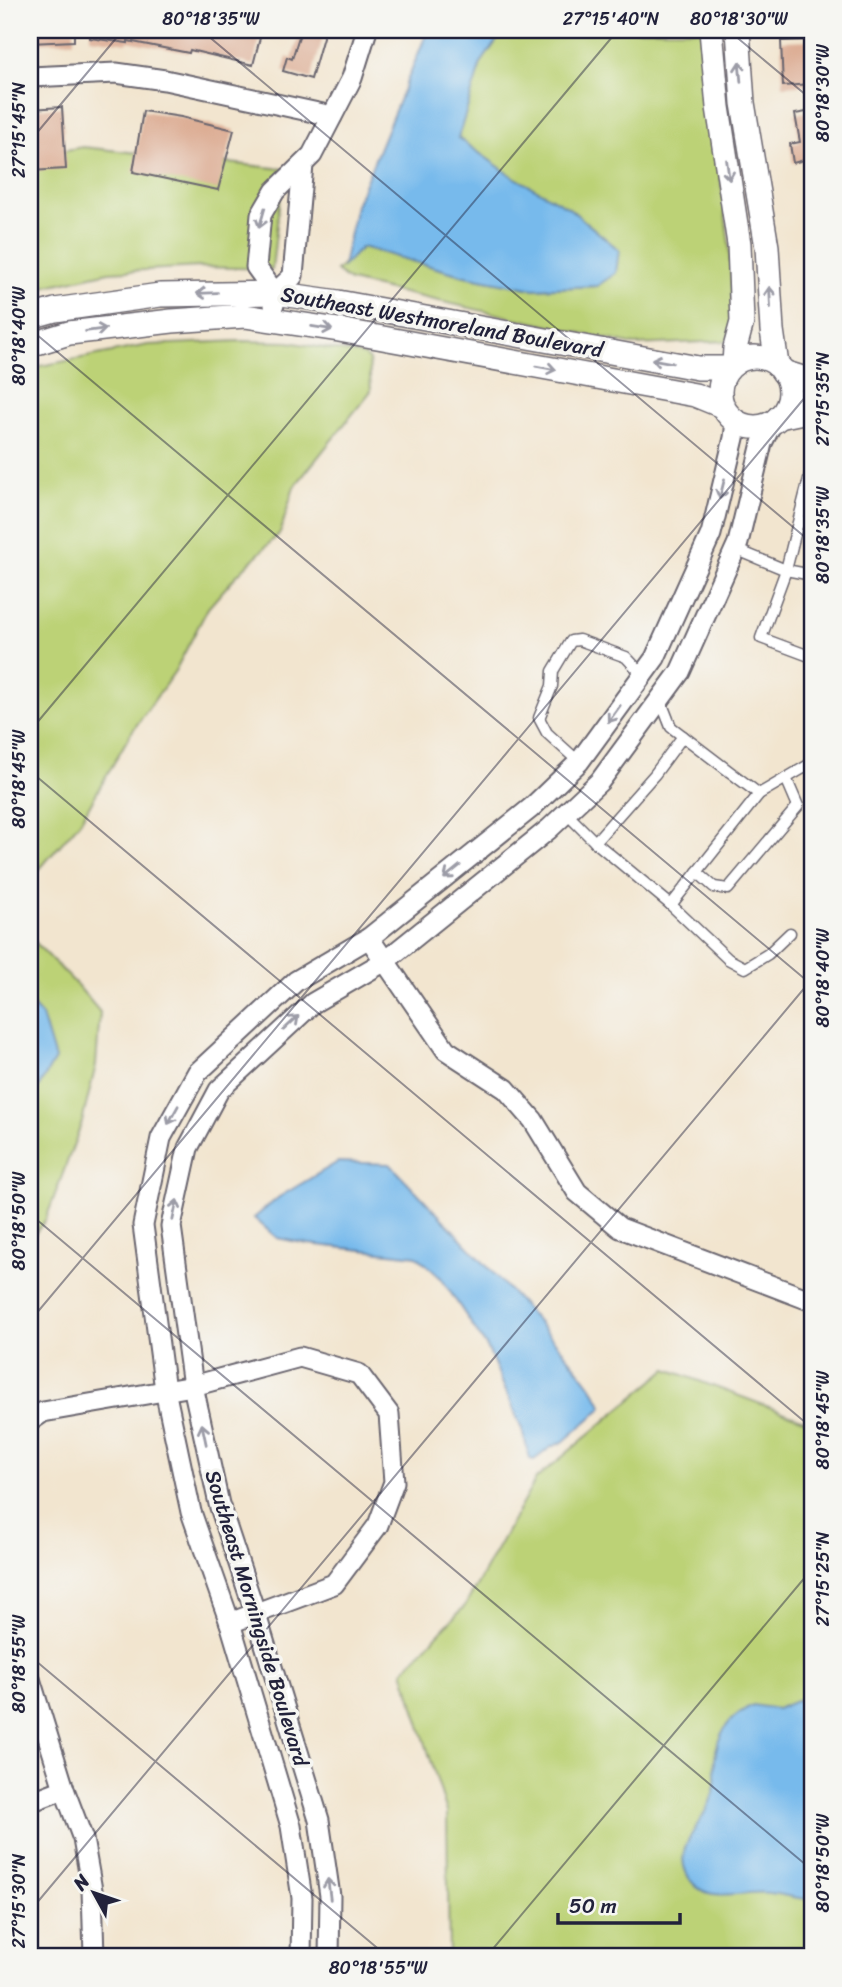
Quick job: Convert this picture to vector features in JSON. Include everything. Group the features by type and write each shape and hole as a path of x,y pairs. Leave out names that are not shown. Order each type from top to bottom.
{"street":[{"path":"273,320 275,293 256,267 261,215 275,191 312,155 352,78 367,30"},
{"path":"712,30 718,107 739,244 742,322 732,366 722,380 719,391 729,414 755,427 812,410"},
{"path":"738,30 743,103 767,247 772,330 780,368 787,379 789,395 784,411 775,420"},
{"path":"30,77 116,73 165,80 332,116"},
{"path":"718,107 743,103"},
{"path":"275,293 293,276 303,165"},
{"name":"Southeast Westmoreland Boulevard","path":"30,317 55,310 160,295 275,293 338,302 698,368 732,366"},
{"name":"Southeast Westmoreland Boulevard","path":"30,345 69,333 245,316 695,396 729,414"},
{"path":"732,366 753,357 762,358 812,381"},
{"name":"Southeast Morningside Boulevard","path":"301,1957 302,1898 291,1826 230,1623 191,1512 165,1390 143,1225 161,1138 197,1073 296,981 369,938 531,808 579,762 655,658 708,541 734,438 729,414"},
{"name":"Southeast Morningside Boulevard","path":"329,1957 330,1896 319,1820 219,1504 193,1385 172,1226 188,1148 219,1090 313,1003 385,961 550,829 600,781 680,672 735,549 762,443 775,420"},
{"path":"708,541 735,549"},
{"path":"642,674 660,699"},
{"path":"548,792 566,813"},
{"path":"369,938 446,1050 506,1089 533,1120 578,1192 620,1228 812,1300"},
{"path":"197,1073 219,1090"},
{"path":"30,1421 43,1412 193,1385 300,1357 359,1374 388,1414 394,1482 378,1525 334,1584 230,1623"},
{"path":"30,1679 64,1789 83,1839 92,1890 94,1957"},
{"path":"30,1802 64,1789"},
{"path":"291,1826 319,1820"}],"lane":[{"path":"812,467 786,570 761,638 812,657"},
{"path":"799,521 812,526"},
{"path":"735,549 786,570 812,575"},
{"path":"579,762 547,733 539,718 552,686 553,671 571,641 579,640 626,657 642,674"},
{"path":"660,699 671,727 760,794"},
{"path":"594,842 655,774 683,736"},
{"path":"671,905 760,794 812,763"},
{"path":"697,872 714,887 728,889 798,806 786,778"},
{"path":"566,813 594,842 671,905 728,959 745,968 768,954 790,933"}],"green space":[{"path":"504,30 702,30 729,244 733,320 727,341 634,345 350,281 336,271 362,247 465,276 533,289 598,286 619,250 569,208 512,176 458,138 481,63"},
{"path":"83,147 283,169 272,269 200,267 109,272 30,290 30,156"},
{"path":"289,342 364,355 369,360 371,391 294,487 280,533 208,608 175,671 131,733 80,822 30,877 30,368 148,345"},
{"path":"30,937 100,1012 96,1065 82,1122 46,1219 30,1240 31,1100 55,1059 42,1016 30,1003"},
{"path":"667,1369 812,1423 812,1957 449,1957 447,1812 403,1671 465,1606 536,1479"}],"water":[{"path":"428,30 504,30 481,63 458,138 512,176 569,208 619,250 616,273 597,286 533,289 465,276 362,247 343,266 356,205"},
{"path":"30,1003 42,1016 55,1059 31,1100 30,1115"},
{"path":"338,1162 390,1164 544,1329 595,1392 602,1408 563,1442 534,1460 530,1459 522,1429 488,1349 441,1278 417,1256 277,1238 254,1218 279,1197"},
{"path":"812,1694 812,1899 759,1892 724,1895 703,1891 687,1874 683,1855 713,1793 716,1750 722,1733 738,1714 753,1705 777,1709"}],"building":[{"path":"30,30 74,30 74,41 30,43"},
{"path":"90,30 262,30 253,65 190,50 189,53 128,41 90,38"},
{"path":"301,30 325,30 311,79 283,71 287,57 292,59"},
{"path":"812,40 812,84 783,86 781,41"},
{"path":"62,107 66,169 30,171 30,109"},
{"path":"143,111 234,130 218,190 133,172"},
{"path":"812,111 812,170 806,170 804,160 793,163 790,144 800,142 795,114"}]}
